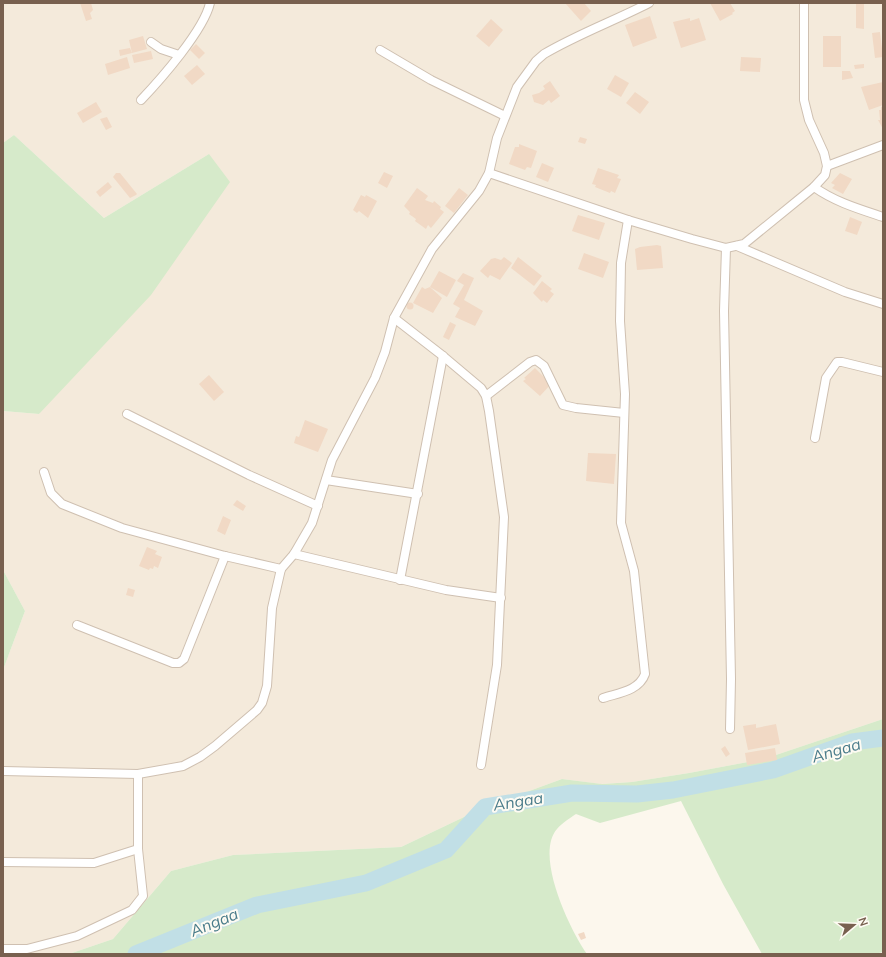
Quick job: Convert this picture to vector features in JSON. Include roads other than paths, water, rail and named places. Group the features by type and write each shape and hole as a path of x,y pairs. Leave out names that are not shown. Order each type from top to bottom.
{"street":[{"path":"141,100 204,21 210,3"},
{"path":"3,771 138,774 182,766 192,762 215,746 257,710 265,696 267,686 272,608 281,569 294,554 312,523 332,460 375,378 385,352 394,318 432,249 479,191 489,172 505,116 517,87 536,61 544,54 597,26 621,17 649,3"},
{"path":"489,172 628,220 726,248 737,246 752,238 814,187 825,175 827,166 824,153 809,120 804,100 804,3"},
{"path":"151,42 161,49 179,54"},
{"path":"380,50 438,84 505,116"},
{"path":"827,166 883,145"},
{"path":"814,187 825,195 847,205 883,217"},
{"path":"603,698 636,687 642,681 645,674 634,571 621,524 624,413 620,321 621,263 628,220"},
{"path":"737,246 845,292 883,304"},
{"path":"726,248 724,311 730,615 730,729"},
{"path":"394,318 481,388 486,396 494,435 504,517 501,598 497,665 481,765"},
{"path":"400,580 418,494 443,356"},
{"path":"486,396 530,362 536,360 544,366 563,405 576,408 624,413"},
{"path":"815,438 826,378 837,362 883,372"},
{"path":"127,414 249,475 318,506"},
{"path":"44,472 51,493 62,504 122,528 225,556 281,569"},
{"path":"326,480 418,494"},
{"path":"294,554 446,590 501,598"},
{"path":"77,625 173,664 179,663 184,659 225,556"},
{"path":"3,949 27,949 77,936 132,910 143,896 138,849 138,774"},
{"path":"3,862 94,863 138,849"}],"waterway":[{"name":"Angaa","path":"136,954 257,905 366,883 446,850 485,807 572,793 637,794 673,790 773,770 852,742 883,738"}]}
